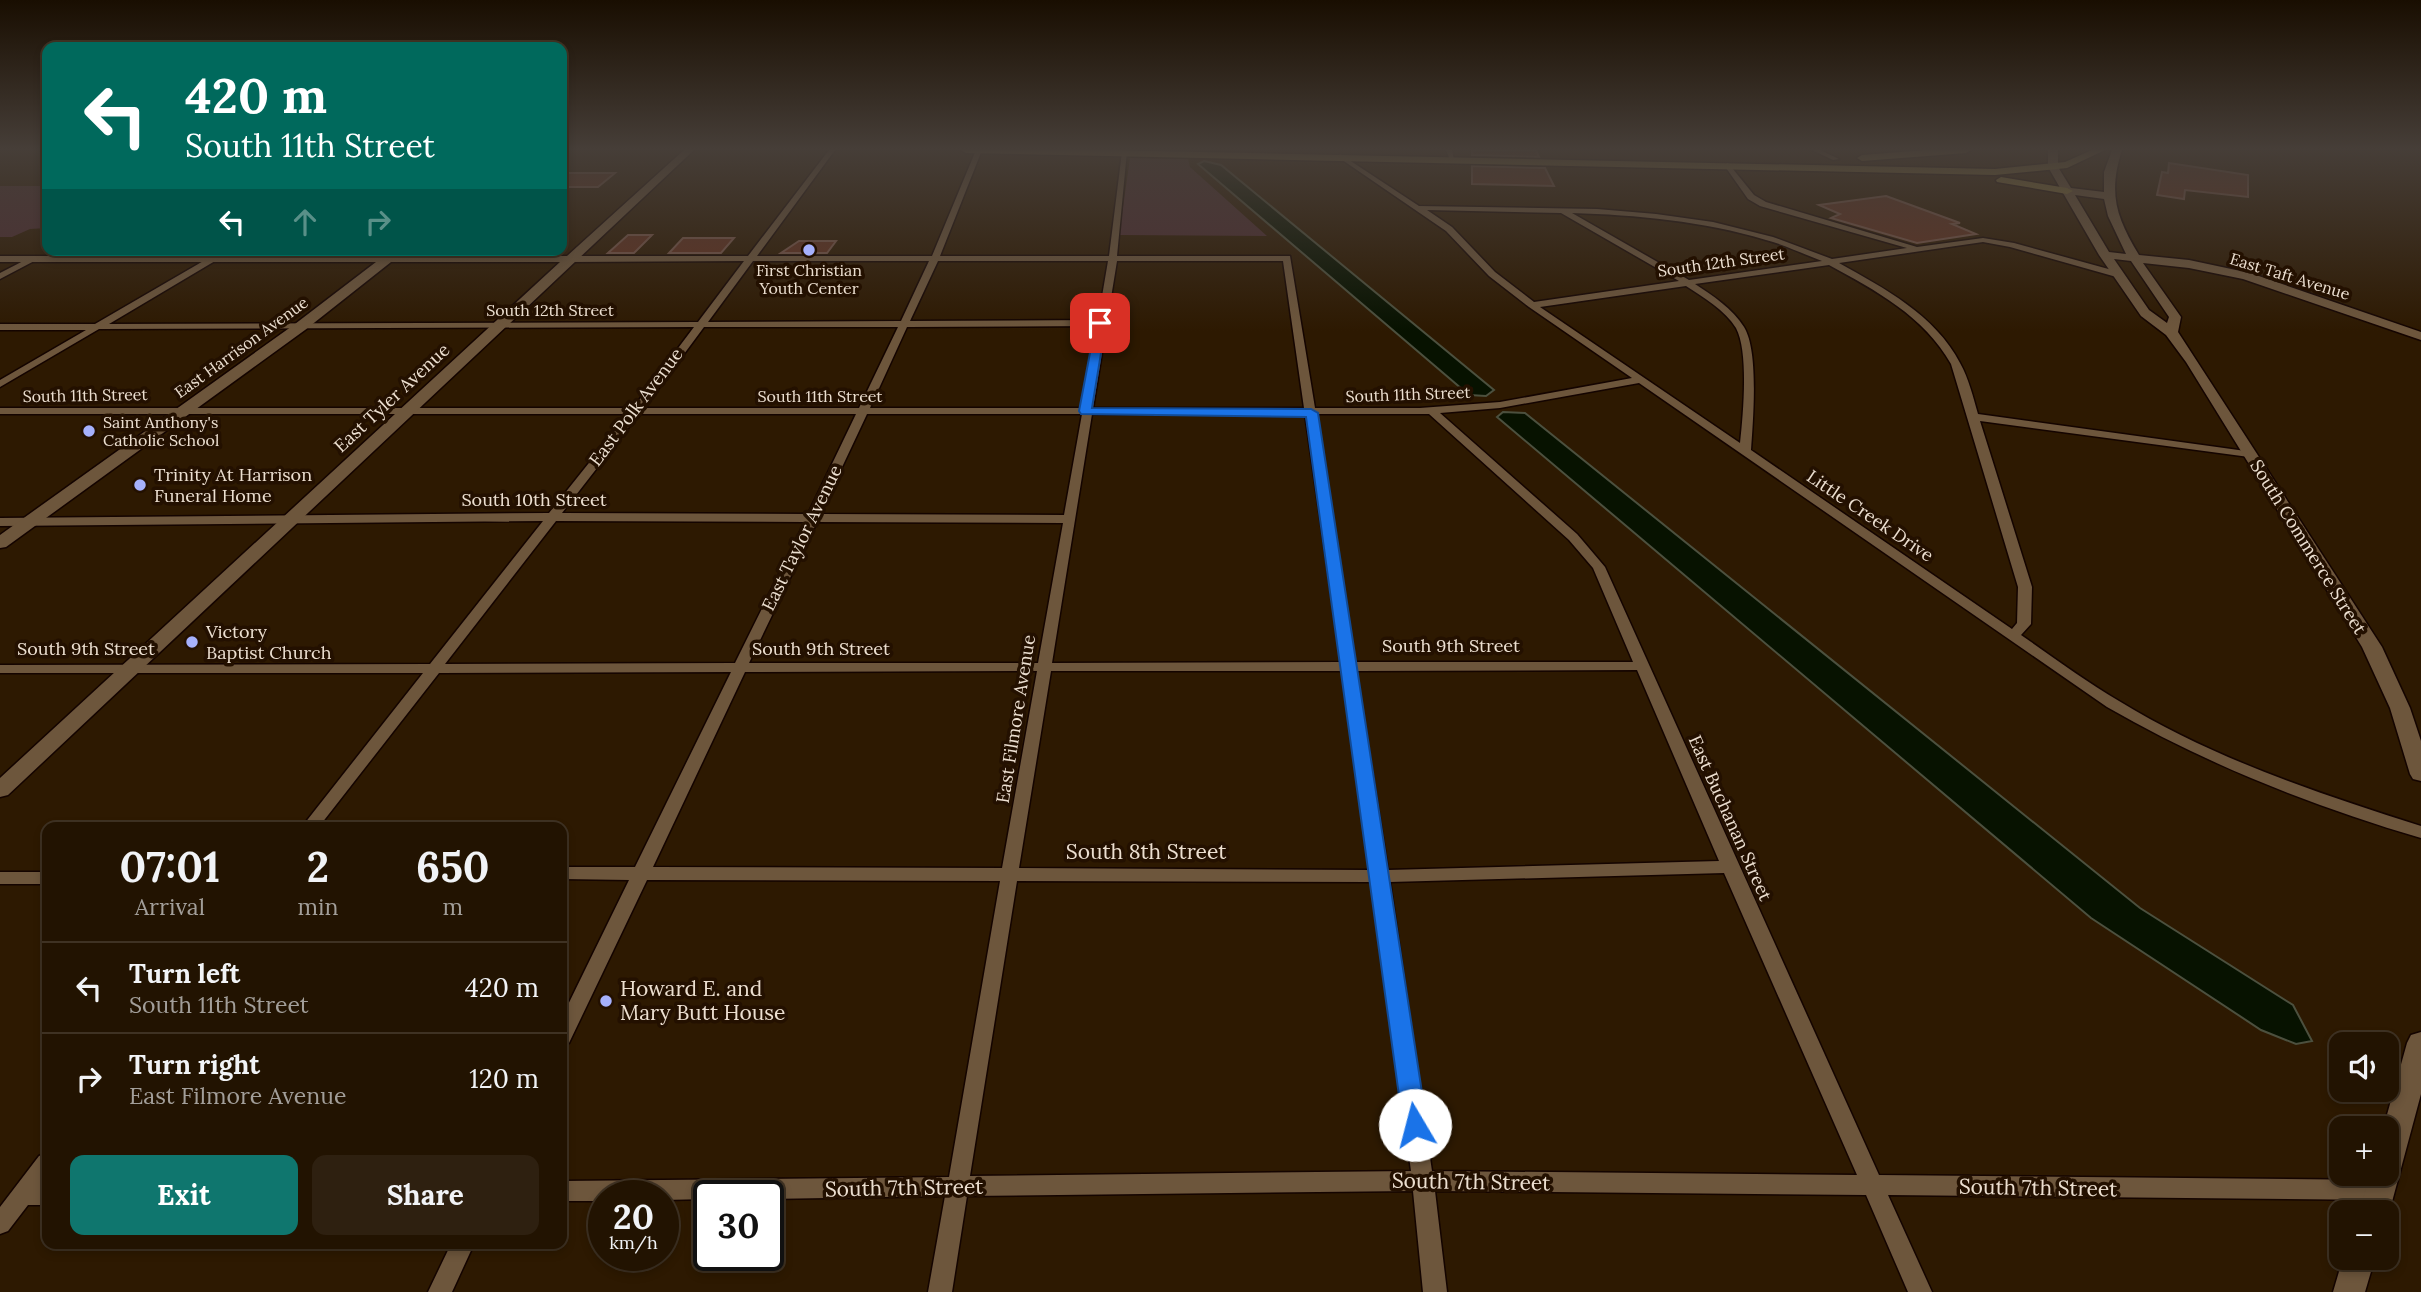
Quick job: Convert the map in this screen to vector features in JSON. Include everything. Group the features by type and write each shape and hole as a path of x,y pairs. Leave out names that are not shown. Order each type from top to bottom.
{"main road":[{"name":"East Tyler Avenue","path":"0,790 623,210"},
{"name":"South Commerce Street","path":"2078,210 2145,313 2171,332 2372,647 2400,708 2421,774"},
{"name":"South Commerce Street","path":"2111,210 2137,258 2175,317 2171,332"},
{"name":"East Taft Avenue","path":"2105,255 2189,264 2256,278 2421,336"},
{"path":"0,259 322,256"},
{"name":"East Harrison Avenue","path":"0,542 300,327 392,256"},
{"path":"465,256 570,259"},
{"path":"2399,1124 2421,1043"},
{"path":"2348,1292 2355,1270"}],"street":[{"name":"East Polk Avenue","path":"314,822 636,411 786,210"},
{"name":"East Taylor Avenue","path":"567,1026 738,667 812,519 954,210"},
{"name":"East Filmore Avenue","path":"940,1292 1118,210"},
{"name":"Little Creek Drive","path":"1421,210 1449,229 1492,274 1532,305 2112,704 2202,753 2303,794 2421,832"},
{"path":"1501,210 1664,216 1711,223 1780,241 1831,262 1862,277 1899,302 1940,340 1961,373 2025,587 2024,624 2013,635"},
{"path":"1785,210 1918,249"},
{"path":"1562,212 1686,283 1724,308 1741,329 1747,390 1745,452"},
{"name":"South 12th Street","path":"1532,305 1918,249 1992,241 2120,275"},
{"path":"570,259 1287,258 1380,876 1423,1181 1435,1292"},
{"path":"0,276 34,259"},
{"path":"0,384 212,259"},
{"name":"South 12th Street","path":"0,327 1100,323"},
{"name":"South 11th Street","path":"0,411 1432,411 1500,405 1638,380"},
{"name":"East Buchanan Street","path":"1432,411 1573,537 1600,567 1730,867 1920,1292"},
{"path":"1973,416 2249,454"},
{"name":"South 10th Street","path":"0,522 551,517 1067,519"},
{"name":"South 9th Street","path":"0,669 1642,666"},
{"name":"South 8th Street","path":"567,873 1380,876 1730,867"},
{"path":"0,878 42,878"},
{"path":"0,1224 42,1169"},
{"name":"South 7th Street","path":"567,1191 1423,1181 1872,1186 2329,1186"},
{"path":"22,1195 42,1195"},
{"path":"440,1292 461,1249"}],"shaded area":[{"path":"0,210 42,210 42,228 30,229 12,237 0,237"},
{"path":"1123,210 1238,210 1267,236 1119,235"},
{"path":"1252,210 1276,210 1494,390 1486,396 1469,395"},
{"path":"1503,412 1525,413 2140,908 2293,1005 2312,1041 2296,1044 2261,1030 2091,918 1497,417"}],"building":[{"path":"1831,210 1925,210 1960,223 1952,224 1976,234 1917,243 1831,218 1840,214"},
{"path":"628,235 652,235 634,253 608,253"},
{"path":"683,238 734,238 721,253 669,253"},
{"name":"First Christian Youth Center","path":"799,241 836,241 827,253 781,253"}],"place":[{"name":"First Christian Youth Center","path":"809,250"},
{"name":"Saint Anthony's Catholic School","path":"89,431"},
{"name":"Trinity At Harrison Funeral Home","path":"140,485"},
{"name":"Victory Baptist Church","path":"192,642"},
{"name":"Howard E. and Mary Butt House","path":"606,1001"}],"route":[{"path":"1100,323 1086,411 1311,413 1415,1125"}]}
